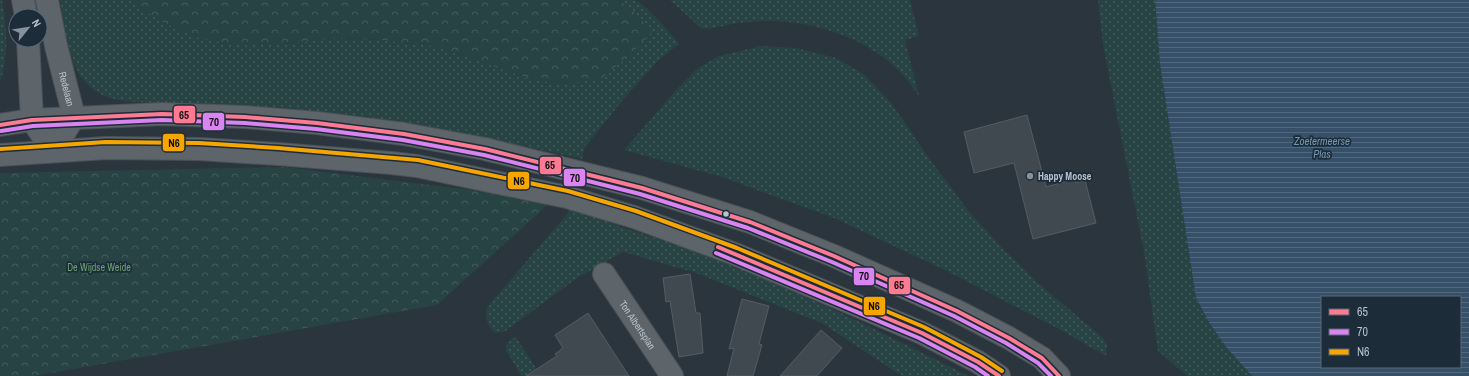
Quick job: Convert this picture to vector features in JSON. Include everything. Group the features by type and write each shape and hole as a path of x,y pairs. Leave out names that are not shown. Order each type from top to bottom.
{"street":[{"name":"Redelaan","path":"48,0 56,46 74,117 53,151"},
{"path":"28,48 32,120 53,151"},
{"path":"0,125 32,120 74,117 162,114 245,117 317,123 404,134 485,149 642,188 750,222 834,256 957,311 1009,338 1042,358 1059,376"},
{"path":"0,155 106,148 199,149 391,163 417,166 566,197 634,217 735,254 922,333 978,362 999,376"},
{"name":"Ton Albertsplan","path":"604,274 672,376"}],"green space":[{"path":"0,0 2,0 4,10 6,52 0,82"},
{"path":"60,0 130,0 162,22 232,45 274,45 336,38 381,40 434,46 534,80 567,84 652,31 630,8 619,0 634,0 639,2 658,19 679,44 658,61 622,101 585,147 582,159 467,134 351,115 231,105 130,102 107,97 97,92 87,84 73,63 66,38"},
{"path":"130,0 619,0 630,8 653,31 630,55 601,79 567,84 534,80 434,46 381,40 336,38 274,45 232,45 195,37 162,22"},
{"path":"670,0 910,0 919,36 905,40 919,96 904,76 891,63 876,52 844,35 808,25 772,21 757,21 702,29"},
{"path":"1098,0 1155,0 1160,64 1196,298 1210,324 1227,348 1252,376 1187,376 1158,351 1144,252 1103,45"},
{"path":"761,46 796,48 836,58 865,75 892,104 931,161 967,209 1001,247 1038,283 1103,338 1107,346 1106,356 1059,329 945,270 834,218 722,177 624,150 677,89 698,68 719,56"},
{"name":"De Wijdse Weide","path":"284,167 553,200 437,305 34,376 0,376 0,173"},
{"path":"571,204 615,225 695,251 747,271 852,318 969,376 902,376 822,323 696,273 623,252 577,278 504,332 495,333 487,321 486,313 488,306 568,213"},
{"path":"516,337 541,376 521,376 506,350 509,342"}],"water":[{"name":"Zoetermeerse Plas","path":"1155,0 1469,0 1469,376 1252,376 1227,348 1210,324 1196,298 1160,64"}],"building":[{"name":"Happy Moose","path":"1027,115 1046,187 1075,179 1076,183 1085,180 1096,223 1033,239 1014,163 974,173 964,132"},
{"path":"690,274 696,313 700,313 703,353 679,357 670,301 666,302 663,278"},
{"path":"742,299 769,306 759,344 762,345 753,376 727,376 734,348 729,349"},
{"path":"588,313 629,376 526,376 557,356 555,354 563,348 555,335"},
{"path":"821,330 842,348 817,376 780,376"}],"transit line":[{"name":"65","path":"0,125 32,120 162,114 245,117 317,123 404,134 485,149 642,188 750,222 834,256 957,311 1009,338 1042,358 1059,376"},
{"name":"70","path":"1,131 33,126 162,120 245,123 316,129 403,140 484,155 640,194 748,228 832,262 954,316 1006,343 1038,363 1051,376"},
{"name":"N6","path":"0,149 106,142 199,143 278,148 418,160 568,191 636,211 737,248 924,327 981,357 1002,371"},
{"name":"65","path":"718,247 922,333 978,362 999,376"},
{"name":"70","path":"716,253 919,338 975,367 988,376"}],"place":[{"name":"Happy Moose","path":"1030,176"}]}
